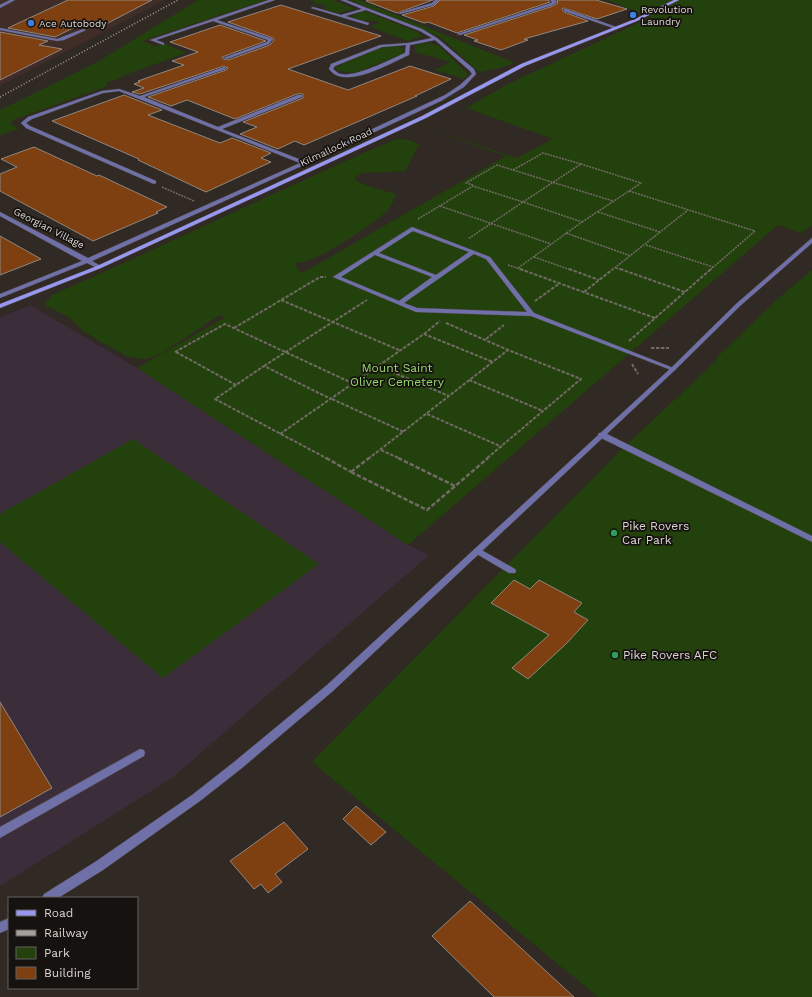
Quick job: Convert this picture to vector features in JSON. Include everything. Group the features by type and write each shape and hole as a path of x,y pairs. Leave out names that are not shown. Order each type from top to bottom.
{"main road":[{"name":"Kilmallock Road","path":"0,306 99,267 430,114 523,65 617,28 677,0"}],"street":[{"path":"0,7 13,0"},
{"path":"163,44 152,40 273,0"},
{"path":"89,260 363,136 439,100 470,81 474,72 436,39 421,30 343,0"},
{"path":"400,13 433,4 437,0"},
{"path":"459,34 552,4 555,2 552,0"},
{"path":"313,8 368,24"},
{"path":"340,16 365,9"},
{"path":"565,10 617,28"},
{"path":"214,20 271,39 268,42 225,58"},
{"path":"0,29 57,40 84,30"},
{"path":"408,44 406,54 363,74 336,74 331,69 333,65 381,46 408,44 436,39"},
{"path":"141,97 224,68"},
{"path":"154,182 28,127 23,123 30,118 112,90 124,91 304,162"},
{"path":"219,128 300,96"},
{"path":"363,136 374,140"},
{"path":"195,212 207,218"},
{"name":"Georgian Village","path":"0,214 89,260"},
{"path":"336,277 412,229 488,258 532,314"},
{"path":"50,897 99,866 196,798 330,688 673,369 738,305 812,240"},
{"path":"400,303 473,252"},
{"path":"374,253 437,277"},
{"path":"89,260 99,267"},
{"name":"Georgian Village","path":"0,296 89,260"},
{"path":"336,277 416,310 532,314 673,369"},
{"path":"602,435 812,539"},
{"path":"478,551 512,571"},
{"path":"0,833 140,753"}],"path":[{"path":"514,170 543,153 641,183 566,233 518,268"},
{"path":"457,246 581,164"},
{"path":"582,222 466,183 497,165 613,201"},
{"path":"412,229 405,227 473,186"},
{"path":"620,348 755,231 629,191"},
{"path":"440,206 551,245"},
{"path":"584,292 689,210"},
{"path":"598,212 661,232"},
{"path":"566,233 631,256"},
{"path":"645,245 713,268"},
{"path":"534,257 600,280"},
{"path":"488,258 656,318"},
{"path":"615,268 685,292"},
{"path":"234,328 320,277 336,277"},
{"path":"527,307 560,283"},
{"path":"280,434 441,321 581,379 427,510 351,472 280,434 215,399 285,352 378,294"},
{"path":"281,300 400,350"},
{"path":"486,340 519,313"},
{"path":"236,385 176,352 225,324 352,384"},
{"path":"424,334 493,362"},
{"path":"351,472 508,350"},
{"path":"264,366 404,432"},
{"path":"378,366 449,396"},
{"path":"469,380 544,411"},
{"path":"427,414 502,447"},
{"path":"381,450 455,486"}],"shaded area":[{"path":"0,0 165,0 0,86"},
{"path":"30,305 137,368 408,545 429,555 172,778 0,886 0,318"}],"green space":[{"path":"198,0 266,0 142,41 154,46 166,44 186,53 122,76 123,77 106,83 107,86 105,87 13,120 11,124 19,129 0,135 0,110 99,61"},
{"path":"309,0 333,0 355,9 339,13 323,9 327,6 319,4 306,7 318,3"},
{"path":"350,0 359,0 515,63 500,68 479,72 440,37"},
{"name":"Mount Saint Oliver Cemetery","path":"607,0 812,0 812,225 801,233 778,225 408,545 137,368 224,318 220,315 162,353 147,359 140,359 127,356 99,341 82,330 69,317 46,306 45,303 52,295 138,257 309,177 396,139 408,140 419,145 405,171 362,173 355,177 355,180 362,184 396,194 388,210 371,224 343,243 314,258 295,263 297,268 302,273 506,156 418,125 517,158 553,139 466,108 508,84 651,17"},
{"path":"361,12 367,12 415,31 422,36 408,41 370,27 380,22 362,20 352,16"},
{"path":"428,43 438,45 468,74 464,79 435,70 450,62 415,52 415,46"},
{"path":"385,46 400,46 404,50 403,54 355,73 337,71 336,67"},
{"name":"Pike Rovers AFC","path":"812,270 812,997 598,997 312,762 621,450 717,360 716,358 781,296"},
{"path":"133,439 319,564 163,678 0,542 0,514"}],"building":[{"path":"68,0 152,0 106,24 87,21 55,37 8,28"},
{"path":"433,0 397,13 366,1"},
{"path":"440,0 548,0 550,2 457,33 428,22 424,23 402,15 434,6"},
{"path":"557,0 596,0 627,9 597,19 564,8 562,9 564,12 588,21 524,39 528,40 501,50 474,41 478,40 464,35 553,6 558,3"},
{"path":"281,5 381,36 288,69 348,90 410,66 451,79 415,96 417,96 304,145 295,141 278,149 240,134 257,127 243,122 303,98 303,94 297,94 235,119 187,100 171,106 148,97 228,68 224,66 140,94 132,92 144,88 134,84 140,82 138,81 184,65 172,61 198,52 170,42 220,25 266,41 222,57 223,59 228,60 270,45 274,40 273,38 228,22"},
{"path":"0,32 48,41 39,45 62,49 0,80"},
{"path":"124,95 162,110 148,115 220,143 232,138 271,153 261,158 271,162 206,192 138,160 139,159 52,121"},
{"path":"34,147 97,176 99,175 167,207 156,212 158,213 93,241 0,191 0,174 17,167 1,159"},
{"path":"0,236 41,259 0,275"},
{"path":"514,580 530,589 539,580 582,603 574,612 588,620 566,644 528,679 512,668 549,635 491,603"},
{"path":"0,702 52,788 0,817"},
{"path":"356,806 386,832 371,845 343,819"},
{"path":"284,822 308,849 275,874 282,882 268,893 261,884 254,889 230,861"},
{"path":"470,901 574,997 494,997 432,936"}],"railway":[{"path":"0,97 178,0"}],"place":[{"name":"Revolution Laundry","path":"633,15"},
{"name":"Ace Autobody","path":"31,23"},
{"name":"Pike Rovers Car Park","path":"614,533"},
{"name":"Pike Rovers AFC","path":"615,655"}]}
